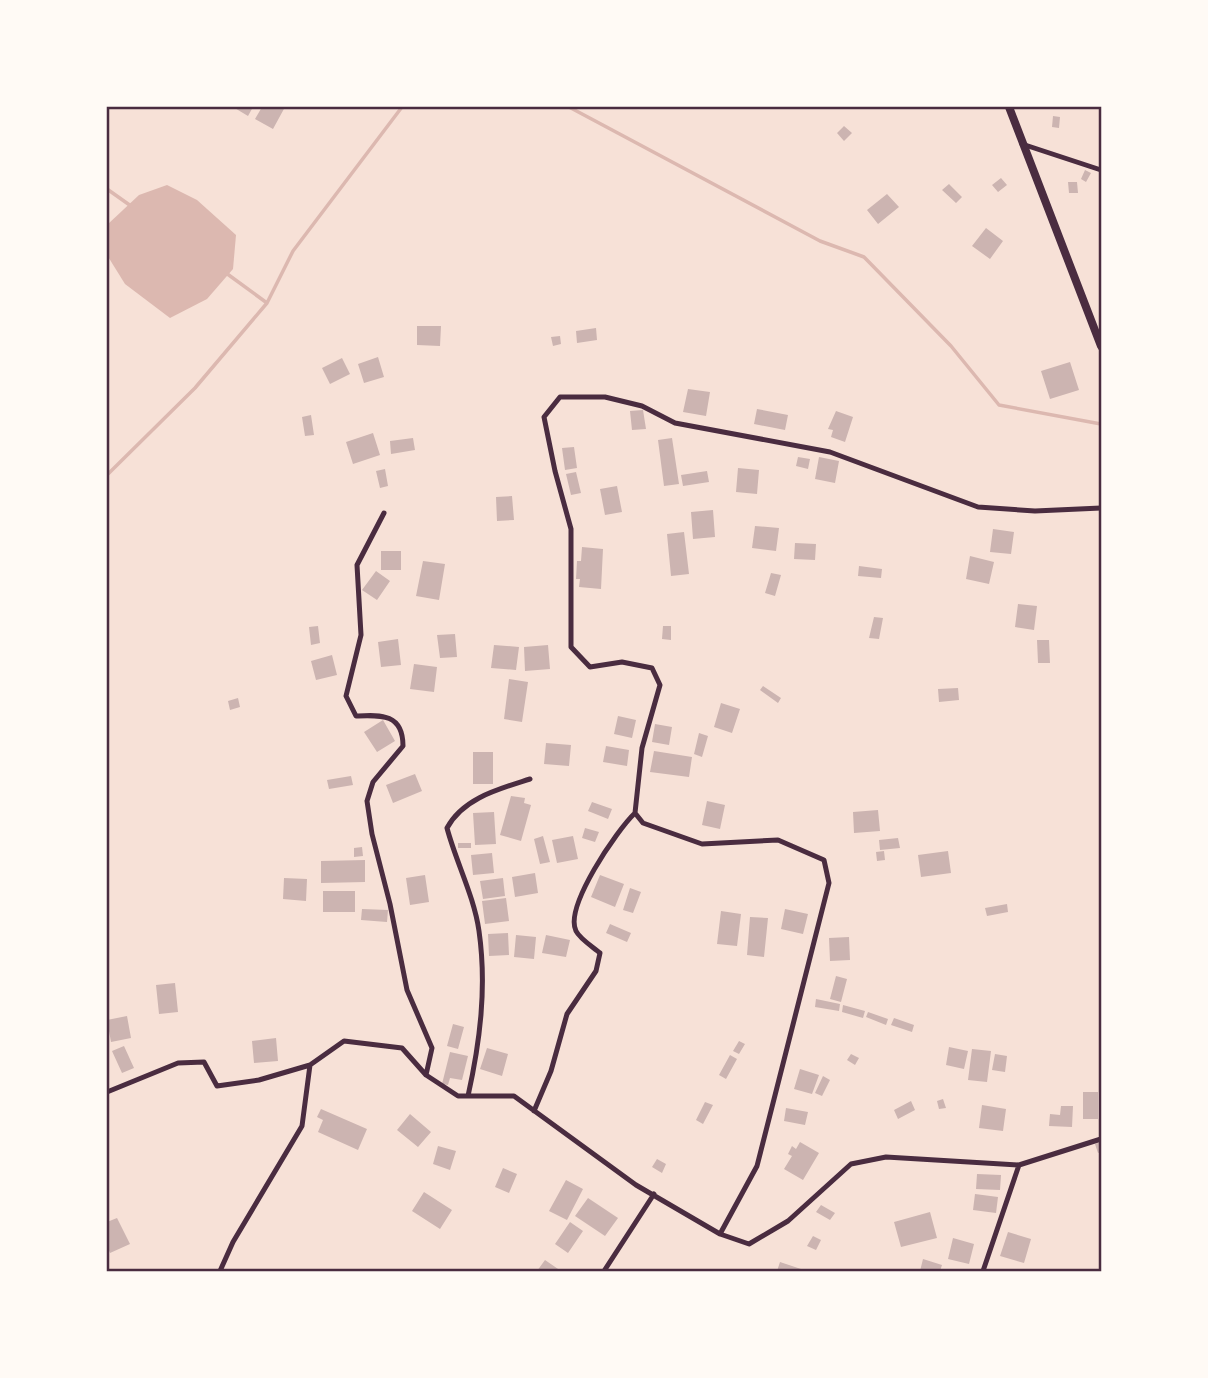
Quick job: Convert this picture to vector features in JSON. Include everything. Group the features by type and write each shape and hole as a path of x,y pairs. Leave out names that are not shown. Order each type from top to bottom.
{"main road":[{"path":"1009,107 1101,346"}],"street":[{"path":"1022,144 1101,170"},
{"path":"534,1111 551,1071 566,1014 596,971 600,953 576,933 573,920 578,902 615,837 635,813 642,748 660,685 652,668 622,662 590,667 571,647 571,529 544,416 560,397 605,397 642,406 675,423 830,452 978,507 1035,511 1101,508"},
{"path":"384,513 357,565 361,635 346,696 356,716 385,715 393,720 403,738 403,746 373,782 367,801 407,990 432,1048 426,1075"},
{"path":"468,1096 478,1054 482,1008 479,929 447,828 455,813 481,797 530,779"},
{"path":"635,813 642,823 702,844 778,840 824,860 830,883 757,1166 720,1234"},
{"path":"107,1092 178,1063 204,1062 217,1086 259,1080 310,1065 344,1041 371,1042 402,1048 426,1075 458,1096 514,1096 636,1185 720,1234 749,1244 788,1221 851,1164 886,1157 1019,1165 1101,1139"},
{"path":"220,1271 233,1242 302,1126 310,1065"},
{"path":"983,1271 1019,1165"},
{"path":"604,1271 654,1194"}],"shaded area":[{"path":"167,185 197,200 236,235 233,269 207,299 170,318 125,284 107,255 107,225 139,195"}],"building":[{"path":"233,107 253,107 248,116"},
{"path":"262,107 285,107 273,129 255,119"},
{"path":"1053,116 1060,117 1059,128 1052,127"},
{"path":"844,126 852,133 844,141 837,133"},
{"path":"1085,170 1091,173 1086,182 1081,179"},
{"path":"1001,178 1007,185 998,192 992,185"},
{"path":"1068,182 1077,182 1078,193 1069,193"},
{"path":"949,184 962,197 956,203 942,190"},
{"path":"887,194 899,207 878,224 867,210"},
{"path":"986,228 1003,241 990,259 972,246"},
{"path":"417,326 441,326 440,346 417,345"},
{"path":"596,328 597,340 577,343 576,331"},
{"path":"560,336 561,344 553,346 551,337"},
{"path":"378,357 384,377 364,383 358,364"},
{"path":"342,358 350,374 330,384 322,368"},
{"path":"1070,362 1079,390 1050,399 1041,371"},
{"path":"688,389 710,392 706,416 683,412"},
{"path":"757,409 788,415 785,430 754,424"},
{"path":"643,410 646,429 632,430 630,411"},
{"path":"836,411 853,417 845,442 831,437 833,430 828,429"},
{"path":"311,415 314,435 305,436 302,417"},
{"path":"373,433 380,455 353,464 346,442"},
{"path":"413,438 415,450 391,454 390,441"},
{"path":"672,438 679,484 664,486 658,440"},
{"path":"574,447 577,468 565,470 562,448"},
{"path":"798,457 810,459 808,469 796,466"},
{"path":"819,457 839,461 835,483 815,479"},
{"path":"738,468 759,470 757,494 736,492"},
{"path":"385,469 388,486 380,488 376,471"},
{"path":"707,471 709,482 683,486 681,475"},
{"path":"576,472 581,493 571,495 566,474"},
{"path":"617,486 622,512 605,515 600,489"},
{"path":"512,496 514,520 497,521 496,497"},
{"path":"713,510 715,537 693,539 691,512"},
{"path":"755,526 779,528 776,551 752,548"},
{"path":"993,529 1014,532 1011,554 990,552"},
{"path":"684,532 689,574 671,576 667,534"},
{"path":"795,543 816,544 815,560 794,559"},
{"path":"582,547 603,549 601,589 579,587 580,579 576,579 577,561 581,561"},
{"path":"381,551 401,551 401,570 381,570"},
{"path":"970,556 994,562 989,584 966,579"},
{"path":"423,561 445,564 439,600 416,596"},
{"path":"859,566 882,569 881,578 858,576"},
{"path":"376,571 390,581 377,600 362,590"},
{"path":"771,573 781,575 775,596 765,593"},
{"path":"1018,604 1037,606 1034,630 1015,627"},
{"path":"874,617 883,618 879,639 869,638"},
{"path":"318,626 320,643 311,645 309,627"},
{"path":"663,626 671,626 671,640 662,639"},
{"path":"455,634 457,657 440,658 437,635"},
{"path":"398,639 401,665 381,667 378,642"},
{"path":"1037,640 1049,640 1050,663 1038,663"},
{"path":"494,645 519,647 516,670 491,668"},
{"path":"548,645 550,669 525,671 524,647"},
{"path":"332,655 337,675 316,680 311,661"},
{"path":"414,664 437,667 434,692 410,689"},
{"path":"509,679 528,682 522,722 504,719"},
{"path":"763,686 781,698 778,703 760,690"},
{"path":"958,688 959,700 939,702 938,689"},
{"path":"238,698 240,707 230,710 228,701"},
{"path":"721,703 740,709 732,733 714,727"},
{"path":"618,716 636,720 632,738 614,734"},
{"path":"383,720 395,741 377,752 364,732"},
{"path":"655,724 672,727 669,745 652,742"},
{"path":"699,733 708,736 702,757 694,754"},
{"path":"546,743 571,745 569,766 544,764"},
{"path":"606,746 629,750 627,766 603,762"},
{"path":"654,751 692,757 689,777 650,772"},
{"path":"473,752 493,752 493,784 473,784"},
{"path":"415,774 422,791 393,803 386,785"},
{"path":"351,776 353,785 329,789 327,780"},
{"path":"511,796 525,798 524,803 531,805 521,841 500,835"},
{"path":"707,801 725,805 720,829 702,825"},
{"path":"592,802 612,809 608,819 588,811"},
{"path":"878,810 880,831 854,833 853,812"},
{"path":"494,812 496,844 475,845 473,813"},
{"path":"585,828 599,832 595,842 582,838"},
{"path":"543,836 550,862 540,864 534,839"},
{"path":"573,836 578,859 557,863 552,840"},
{"path":"898,838 900,848 880,850 879,840"},
{"path":"458,843 471,843 471,848 458,848"},
{"path":"362,847 363,856 354,857 354,848"},
{"path":"884,851 885,860 877,861 876,852"},
{"path":"948,851 951,873 921,877 918,855"},
{"path":"492,853 494,873 473,875 471,855"},
{"path":"365,860 365,882 321,883 321,861"},
{"path":"535,873 538,893 515,897 512,877"},
{"path":"425,875 429,902 410,905 406,878"},
{"path":"600,875 624,884 615,907 591,897"},
{"path":"284,878 307,879 306,901 283,899"},
{"path":"503,878 505,896 483,899 480,881"},
{"path":"630,888 641,892 633,913 623,910"},
{"path":"323,891 355,891 355,912 323,912"},
{"path":"506,898 509,921 485,924 482,901"},
{"path":"1007,904 1008,912 987,916 985,908"},
{"path":"362,909 388,910 387,922 361,920"},
{"path":"785,909 808,914 803,934 781,929"},
{"path":"721,911 741,914 737,946 717,944"},
{"path":"750,917 768,918 764,957 747,955"},
{"path":"610,924 631,933 627,942 606,933"},
{"path":"508,933 509,955 489,956 488,934"},
{"path":"516,935 536,937 534,959 514,957"},
{"path":"546,935 570,940 566,957 542,953"},
{"path":"849,937 850,960 830,961 829,938"},
{"path":"836,976 847,979 841,1002 830,999"},
{"path":"175,983 178,1012 159,1014 156,985"},
{"path":"816,999 840,1004 839,1011 815,1007"},
{"path":"843,1005 865,1011 863,1018 842,1012"},
{"path":"868,1012 888,1019 886,1025 866,1017"},
{"path":"127,1016 131,1038 111,1042 107,1020"},
{"path":"894,1018 914,1025 912,1032 891,1025"},
{"path":"453,1024 464,1027 458,1049 447,1046"},
{"path":"276,1038 278,1061 254,1063 252,1041"},
{"path":"739,1041 745,1044 739,1054 733,1051"},
{"path":"124,1046 134,1068 122,1073 112,1051"},
{"path":"949,1047 968,1051 964,1069 946,1065"},
{"path":"487,1048 508,1054 502,1076 480,1069"},
{"path":"972,1049 991,1051 987,1082 968,1080"},
{"path":"450,1052 468,1056 462,1080 450,1078 448,1085 442,1084"},
{"path":"851,1054 859,1058 855,1065 847,1060"},
{"path":"995,1054 1007,1056 1005,1072 992,1070"},
{"path":"730,1055 737,1059 726,1079 719,1075"},
{"path":"800,1069 819,1075 812,1094 794,1089"},
{"path":"823,1076 830,1080 822,1096 815,1093"},
{"path":"1083,1092 1098,1092 1098,1119 1083,1119"},
{"path":"943,1099 946,1108 939,1109 937,1101"},
{"path":"911,1101 915,1110 898,1119 894,1110"},
{"path":"705,1102 713,1105 703,1124 696,1120"},
{"path":"982,1105 1006,1109 1003,1131 979,1128"},
{"path":"1061,1106 1073,1106 1072,1127 1049,1126 1050,1114 1060,1115"},
{"path":"786,1108 808,1112 805,1125 784,1121"},
{"path":"321,1109 367,1129 358,1150 318,1132 323,1120 317,1117"},
{"path":"410,1114 431,1132 418,1147 397,1130"},
{"path":"800,1142 819,1153 803,1180 784,1169 792,1156 788,1154 792,1146 796,1149"},
{"path":"1101,1142 1101,1152 1098,1153 1095,1144"},
{"path":"438,1146 456,1151 450,1170 433,1164"},
{"path":"657,1159 666,1164 662,1173 652,1167"},
{"path":"503,1168 517,1174 509,1193 495,1187"},
{"path":"977,1174 1001,1175 1000,1190 976,1189"},
{"path":"566,1180 583,1189 567,1220 549,1211"},
{"path":"424,1192 452,1210 440,1229 412,1211"},
{"path":"975,1194 998,1197 996,1213 973,1210"},
{"path":"588,1198 618,1218 605,1236 575,1216"},
{"path":"821,1205 835,1213 830,1220 816,1212"},
{"path":"930,1212 937,1238 901,1247 894,1222"},
{"path":"117,1218 130,1244 110,1253 107,1246 107,1222"},
{"path":"570,1222 583,1231 568,1253 555,1244"},
{"path":"1008,1232 1031,1239 1024,1263 1000,1256"},
{"path":"813,1236 821,1240 816,1250 807,1246"},
{"path":"953,1238 974,1244 969,1264 948,1259"},
{"path":"923,1259 942,1265 940,1271 920,1271"},
{"path":"545,1260 561,1271 537,1271"},
{"path":"780,1262 807,1271 777,1271"}],"waterway":[{"path":"107,475 195,388 267,303 293,251 402,107"},
{"path":"569,107 820,241 864,257 951,346 999,405 1101,424"},
{"path":"107,189 131,206"},
{"path":"226,273 267,303"}]}
